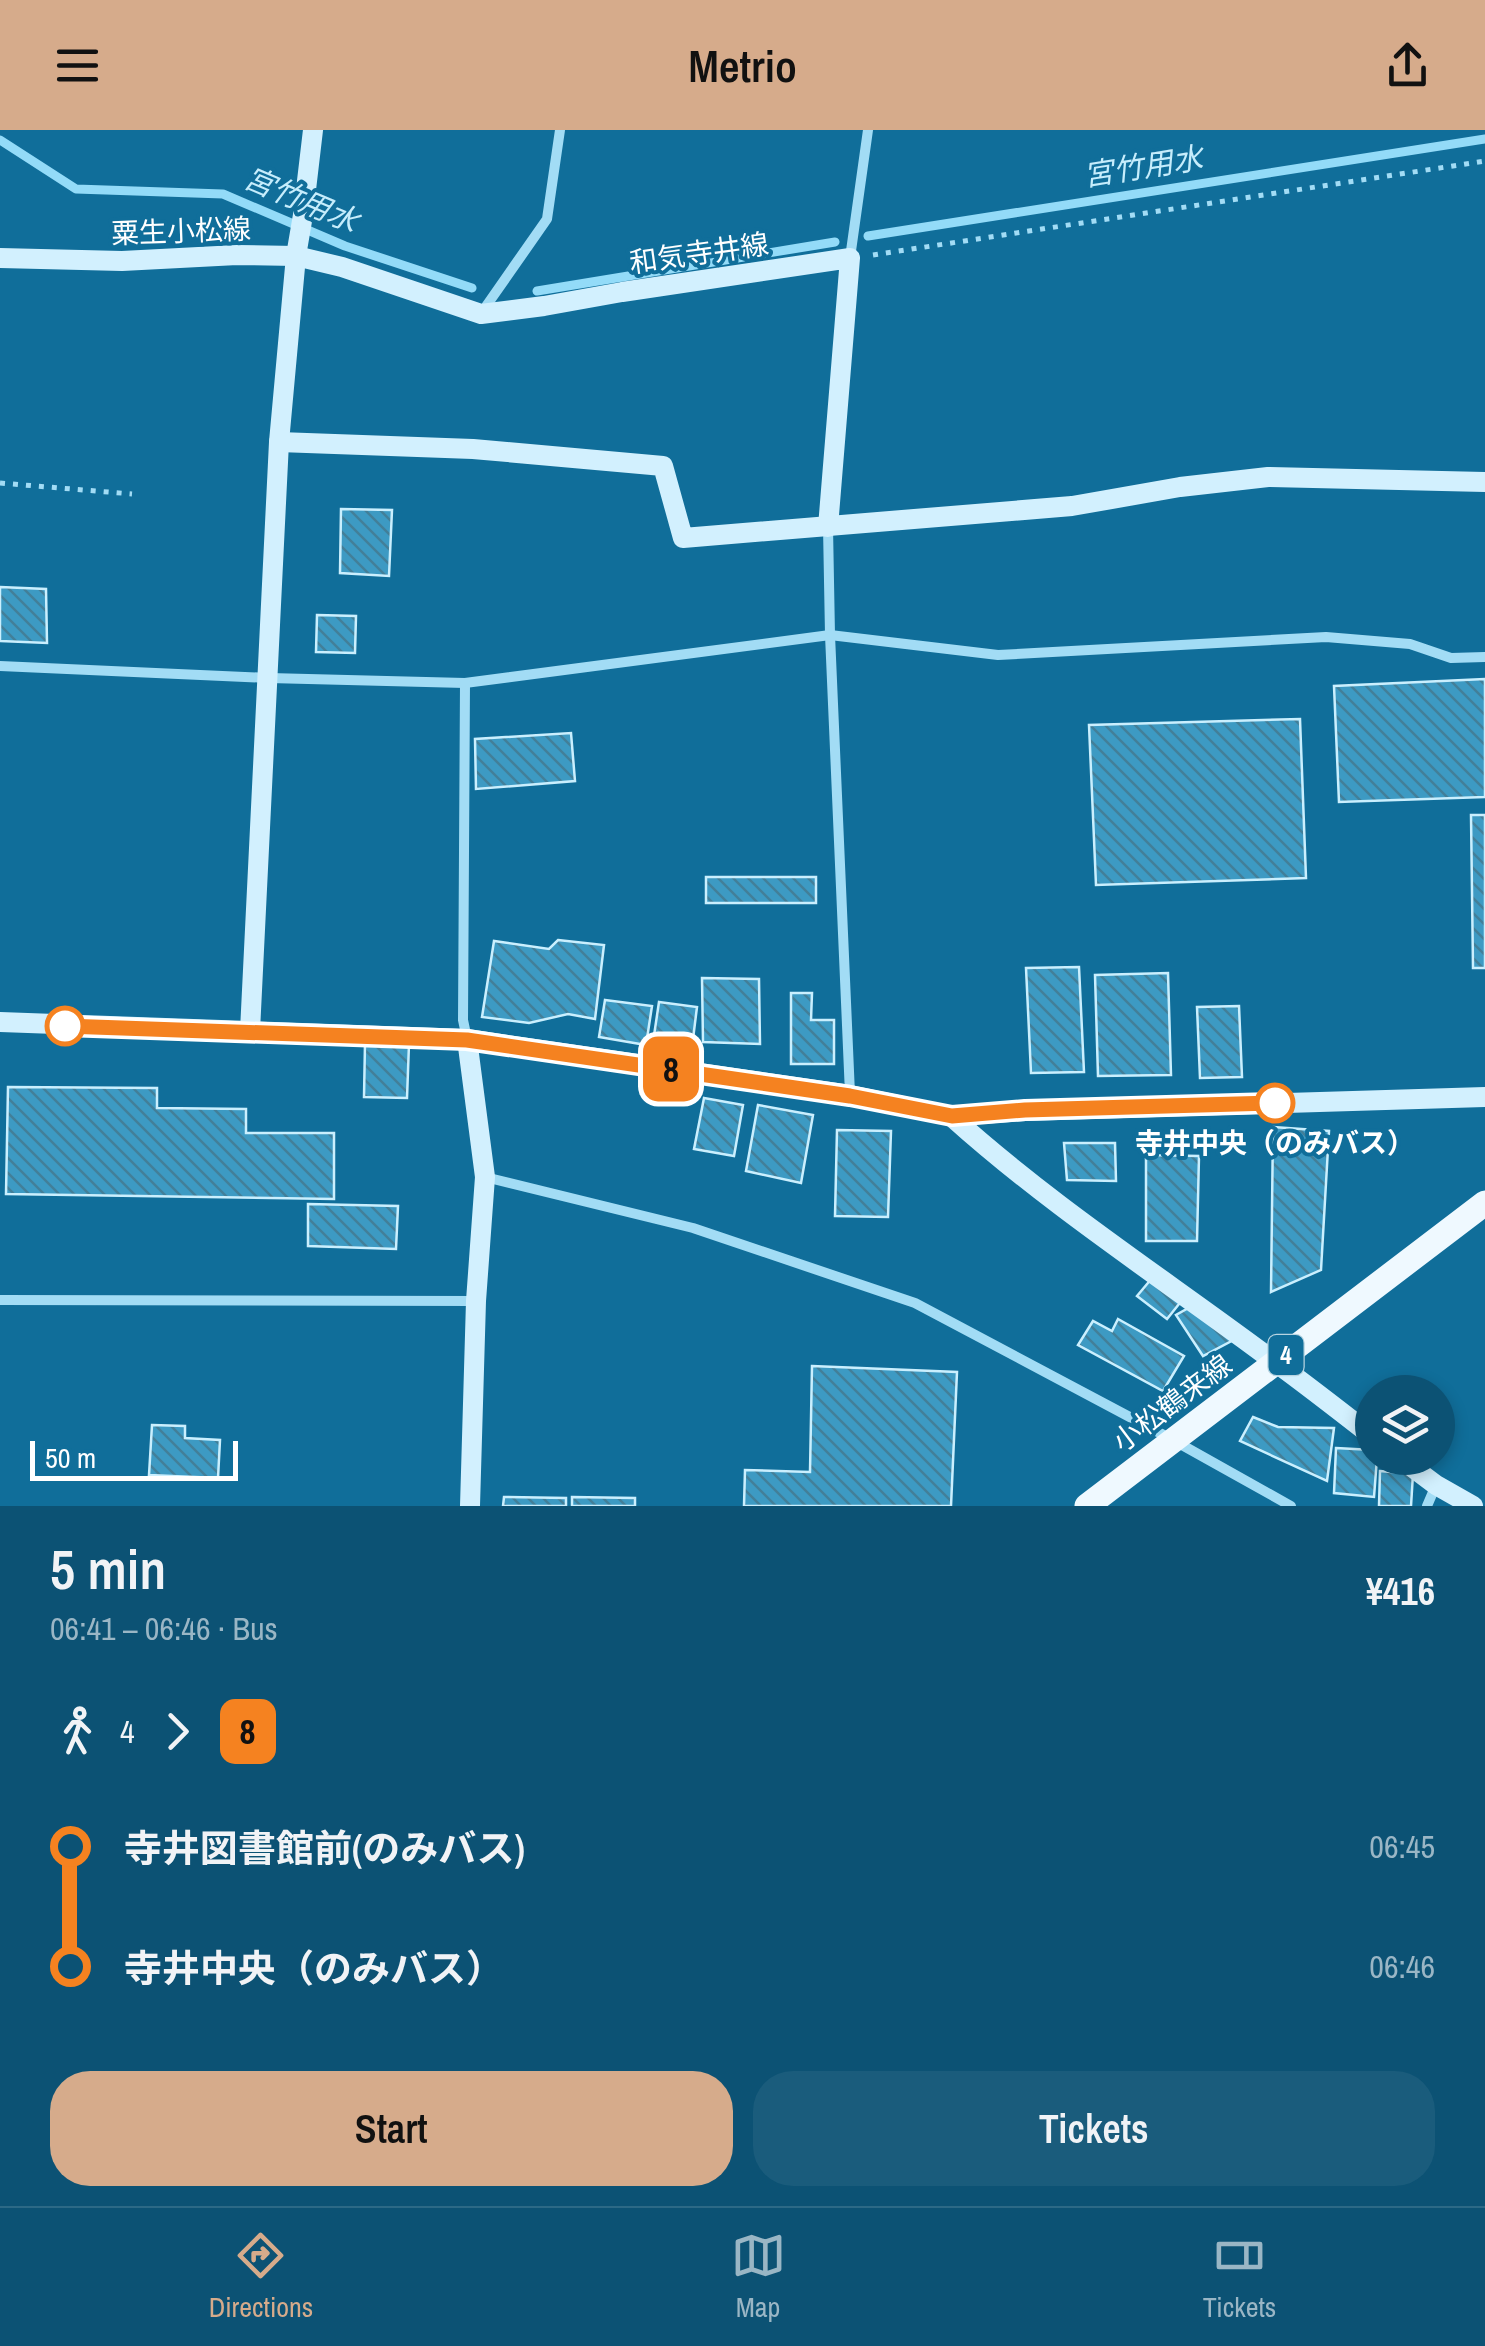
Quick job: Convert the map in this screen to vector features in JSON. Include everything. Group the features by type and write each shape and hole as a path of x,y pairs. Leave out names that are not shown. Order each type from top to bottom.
{"main road":[{"name":"小松鶴来線","path":"1087,1506 1485,1203"}],"street":[{"path":"250,1031 279,442 312,130"},
{"path":"481,314 547,219 560,130"},
{"path":"850,1096 828,527 850,258 868,130"},
{"name":"和気寺井線","path":"297,248 481,314 850,258"},
{"name":"粟生小松線","path":"0,258 122,262 297,248"},
{"path":"279,442 473,449 663,466 683,538 1072,506 1268,477 1485,482"},
{"path":"0,666 466,683 830,635 998,655 1326,637 1410,644 1451,658 1485,656"},
{"path":"466,683 463,1020 486,1177 476,1301 470,1506"},
{"path":"0,1022 467,1040 850,1096 952,1116 1025,1110 1485,1098"},
{"path":"952,1116 1009,1166 1355,1423"},
{"path":"486,1177 693,1228 915,1302 1291,1506"},
{"path":"0,1300 476,1301"},
{"path":"1423,1475 1473,1506"},
{"path":"1427,1506 1436,1485"}],"path":[{"path":"850,258 1485,161"},
{"path":"0,483 132,494"}],"building":[{"path":"341,509 392,510 389,576 340,573"},
{"path":"0,587 46,589 47,643 0,641"},
{"path":"317,615 356,616 355,653 316,652"},
{"path":"1485,679 1485,797 1339,802 1334,686"},
{"path":"1300,719 1306,878 1096,885 1089,725"},
{"path":"571,733 575,781 476,789 475,739"},
{"path":"1471,815 1485,815 1485,968 1473,968"},
{"path":"706,877 816,877 816,903 706,903"},
{"path":"558,940 604,945 595,1019 568,1014 529,1023 482,1017 494,941 549,949"},
{"path":"1079,967 1084,1072 1031,1073 1026,968"},
{"path":"1168,973 1171,1075 1098,1076 1095,975"},
{"path":"702,978 759,979 760,1044 703,1042"},
{"path":"791,993 812,993 811,1020 834,1020 834,1064 791,1064"},
{"path":"605,1000 652,1006 646,1045 599,1037"},
{"path":"659,1002 697,1007 691,1055 652,1049"},
{"path":"1239,1006 1242,1077 1200,1078 1197,1007"},
{"path":"365,1043 409,1044 407,1098 364,1097"},
{"path":"8,1087 157,1088 157,1108 246,1109 246,1133 334,1133 334,1199 6,1194"},
{"path":"704,1098 743,1105 734,1156 694,1149"},
{"path":"758,1105 813,1115 801,1183 746,1171"},
{"path":"1273,1127 1329,1131 1321,1270 1271,1292"},
{"path":"837,1130 891,1131 888,1217 835,1216"},
{"path":"1064,1143 1115,1143 1116,1181 1067,1180"},
{"path":"1146,1155 1199,1156 1197,1241 1146,1241"},
{"path":"308,1204 398,1206 396,1249 308,1246"},
{"path":"1158,1271 1187,1294 1167,1319 1137,1296"},
{"path":"1201,1301 1241,1336 1203,1356 1176,1315"},
{"path":"1118,1319 1184,1356 1163,1391 1078,1345 1093,1321 1112,1331"},
{"path":"812,1366 957,1372 951,1506 744,1506 745,1470 810,1472"},
{"path":"1253,1417 1278,1427 1334,1428 1327,1481 1240,1441"},
{"path":"152,1425 185,1426 185,1438 220,1440 218,1478 149,1475"},
{"path":"1336,1448 1355,1449 1355,1475 1376,1475 1374,1497 1334,1493"},
{"path":"1380,1475 1413,1475 1411,1506 1379,1506"},
{"path":"504,1497 566,1498 566,1506 503,1506"},
{"path":"572,1497 635,1498 635,1506 572,1506"}],"waterway":[{"name":"宮竹用水","path":"868,236 1485,139"},
{"name":"宮竹用水","path":"0,140 76,189 223,194 345,246 472,288"},
{"name":"宮竹用水","path":"537,291 835,242"}],"bus line":[{"name":"8","path":"65,1026 467,1040 850,1096 952,1116 1025,1110 1275,1103"}],"place":[{"name":"寺井中央（のみバス）","path":"1275,1103"}]}
